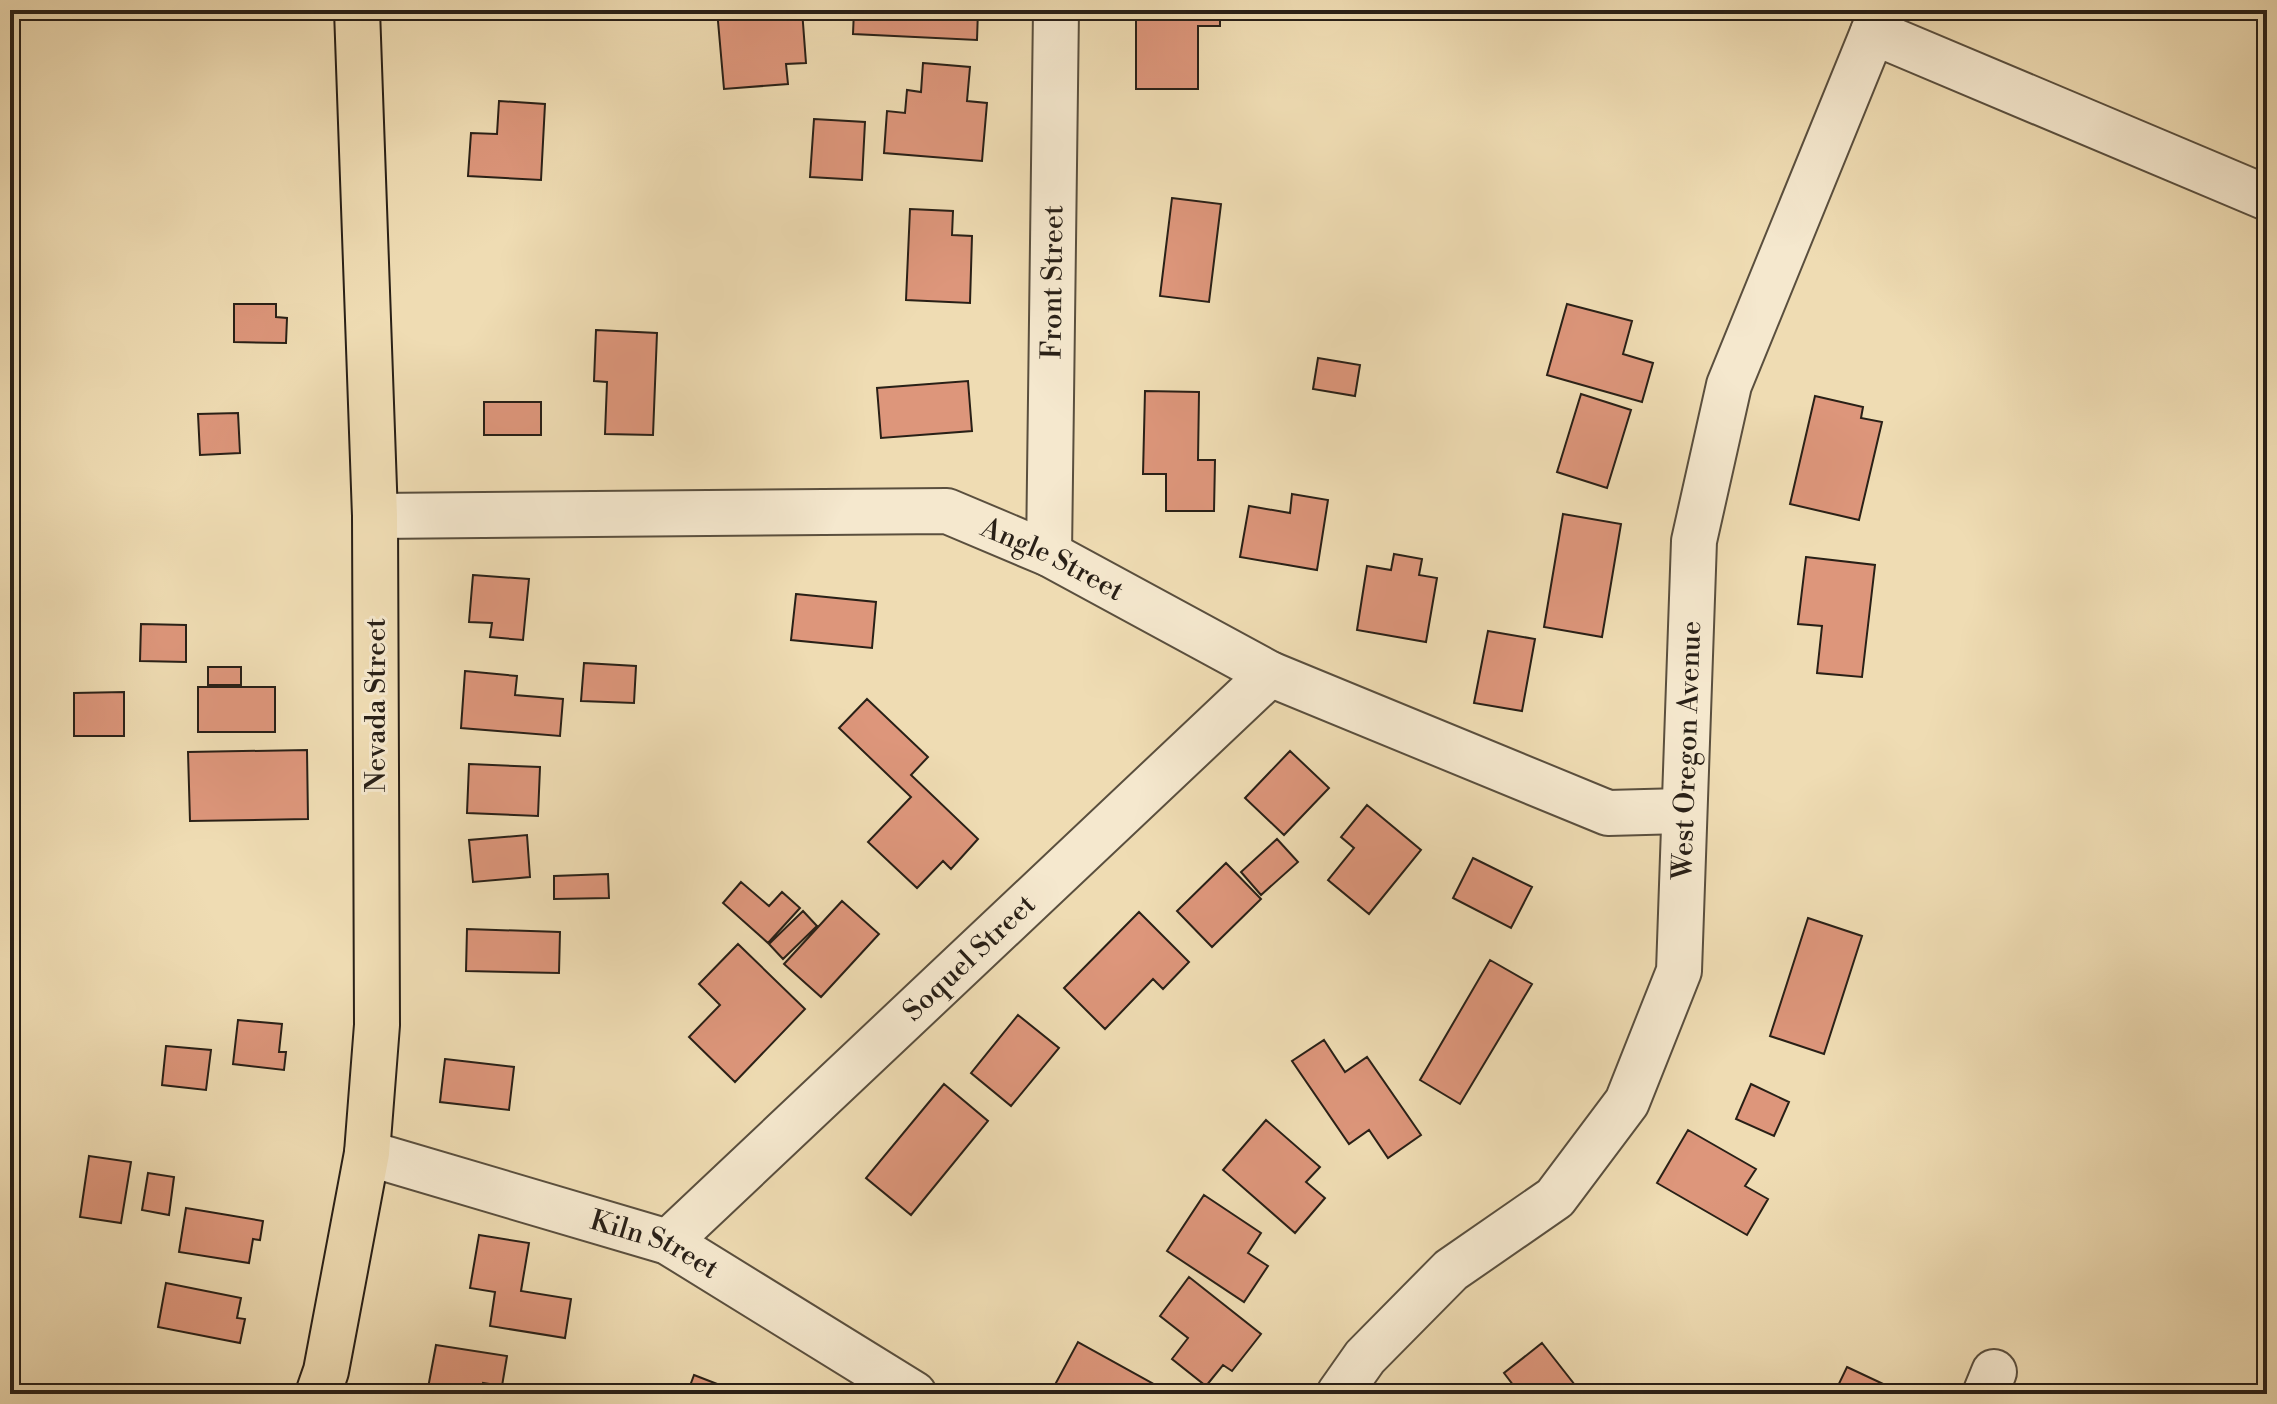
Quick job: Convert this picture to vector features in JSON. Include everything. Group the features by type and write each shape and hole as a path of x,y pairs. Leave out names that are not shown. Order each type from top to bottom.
{"main road":[{"name":"Nevada Street","path":"318,1394 326,1371 367,1153 377,1025 375,516 357,10"}],"street":[{"name":"Front Street","path":"1049,554 1056,10"},
{"path":"1879,21 2267,198"},
{"name":"West Oregon Avenue","path":"1339,1394 1365,1357 1451,1270 1555,1198 1627,1102 1679,971 1682,811 1694,541 1729,385 1879,21"},
{"name":"Angle Street","path":"375,516 947,511 1049,554 1270,674 1608,813 1682,811"},
{"name":"Soquel Street","path":"668,1242 1270,674"},
{"name":"Kiln Street","path":"367,1153 668,1242 914,1394"}],"building":[{"path":"717,10 802,10 806,63 786,64 788,84 724,89"},
{"path":"854,10 978,10 977,40 853,34"},
{"path":"1136,10 1220,10 1220,26 1198,26 1198,89 1136,89"},
{"path":"923,63 970,67 967,101 987,103 982,161 884,153 887,111 905,113 907,90 921,92"},
{"path":"499,101 545,104 541,180 468,176 471,133 497,134"},
{"path":"814,119 865,122 862,180 810,177"},
{"path":"1172,198 1221,204 1209,302 1160,296"},
{"path":"910,209 953,211 952,235 972,236 970,303 906,300"},
{"path":"234,304 276,304 276,317 287,318 286,343 234,342"},
{"path":"1567,304 1632,321 1623,354 1653,363 1642,402 1547,375"},
{"path":"596,330 657,333 653,435 605,434 607,382 594,381"},
{"path":"1318,358 1360,365 1355,396 1313,389"},
{"path":"968,381 972,431 881,438 877,388"},
{"path":"1145,391 1199,392 1198,460 1215,460 1214,511 1166,511 1166,474 1143,474"},
{"path":"1581,394 1631,410 1607,488 1557,472"},
{"path":"1815,396 1863,407 1861,418 1882,422 1859,520 1790,504"},
{"path":"484,402 541,402 541,435 484,435"},
{"path":"238,413 240,453 200,455 198,414"},
{"path":"1292,494 1328,500 1317,570 1240,557 1249,506 1290,513"},
{"path":"1563,514 1621,524 1602,637 1544,627"},
{"path":"1394,554 1422,559 1419,575 1437,578 1426,642 1357,630 1367,566 1391,570"},
{"path":"1806,557 1875,565 1862,677 1817,673 1822,626 1798,624"},
{"path":"473,575 529,579 523,640 490,637 492,623 469,622"},
{"path":"796,594 876,602 872,648 791,640"},
{"path":"141,624 186,625 186,662 140,661"},
{"path":"1488,631 1535,639 1522,711 1474,703"},
{"path":"584,663 636,666 634,703 581,701"},
{"path":"208,667 241,667 241,685 208,685"},
{"path":"465,671 517,676 515,695 563,699 560,736 461,728"},
{"path":"198,687 275,687 275,732 198,732"},
{"path":"124,692 124,736 74,736 74,693"},
{"path":"867,699 928,757 911,775 978,839 951,869 943,861 917,888 868,842 911,797 839,728"},
{"path":"307,750 308,819 190,821 188,752"},
{"path":"1290,751 1329,788 1284,835 1245,798"},
{"path":"469,764 540,767 538,816 467,813"},
{"path":"1367,805 1421,850 1369,914 1328,880 1354,848 1341,837"},
{"path":"527,835 530,877 473,882 469,840"},
{"path":"1277,839 1298,862 1261,895 1241,872"},
{"path":"1473,858 1532,887 1511,928 1453,898"},
{"path":"1226,863 1261,899 1212,947 1177,911"},
{"path":"608,874 609,898 554,899 554,876"},
{"path":"741,882 769,906 782,892 800,908 768,943 723,903"},
{"path":"842,901 879,934 821,997 784,964"},
{"path":"803,911 817,926 783,959 769,944"},
{"path":"1139,912 1189,962 1163,989 1153,979 1105,1029 1064,988"},
{"path":"1808,918 1862,936 1824,1054 1770,1036"},
{"path":"467,929 560,932 559,973 466,971"},
{"path":"738,944 805,1009 735,1082 689,1037 720,1005 699,984"},
{"path":"1490,960 1532,984 1460,1104 1420,1080"},
{"path":"1018,1015 1059,1048 1011,1106 971,1073"},
{"path":"238,1020 282,1024 279,1052 286,1052 284,1070 233,1064"},
{"path":"1324,1040 1345,1072 1367,1057 1421,1135 1388,1158 1369,1130 1349,1144 1292,1061"},
{"path":"166,1046 211,1050 206,1090 162,1085"},
{"path":"445,1059 514,1067 509,1110 440,1102"},
{"path":"944,1084 988,1121 911,1215 866,1178"},
{"path":"1751,1084 1789,1102 1774,1136 1736,1119"},
{"path":"1266,1120 1320,1167 1306,1182 1325,1198 1295,1233 1223,1170"},
{"path":"1688,1130 1756,1169 1745,1186 1768,1199 1747,1235 1657,1183"},
{"path":"89,1156 131,1162 121,1223 80,1217"},
{"path":"148,1173 174,1177 169,1215 142,1210"},
{"path":"1204,1195 1261,1233 1248,1253 1268,1266 1244,1302 1167,1251"},
{"path":"186,1208 263,1221 260,1240 253,1239 249,1263 179,1252"},
{"path":"479,1235 529,1243 521,1291 571,1299 565,1338 490,1326 495,1292 470,1288"},
{"path":"1189,1277 1261,1334 1232,1371 1223,1365 1206,1386 1172,1359 1188,1338 1160,1316"},
{"path":"166,1283 241,1298 237,1318 245,1319 240,1343 158,1327"},
{"path":"1078,1342 1172,1394 1050,1394"},
{"path":"1542,1343 1582,1394 1520,1394 1504,1373"},
{"path":"436,1345 507,1356 502,1386 483,1383 481,1394 428,1388"},
{"path":"1847,1367 1894,1389 1892,1394 1834,1394"},
{"path":"694,1375 743,1394 687,1394"}]}
